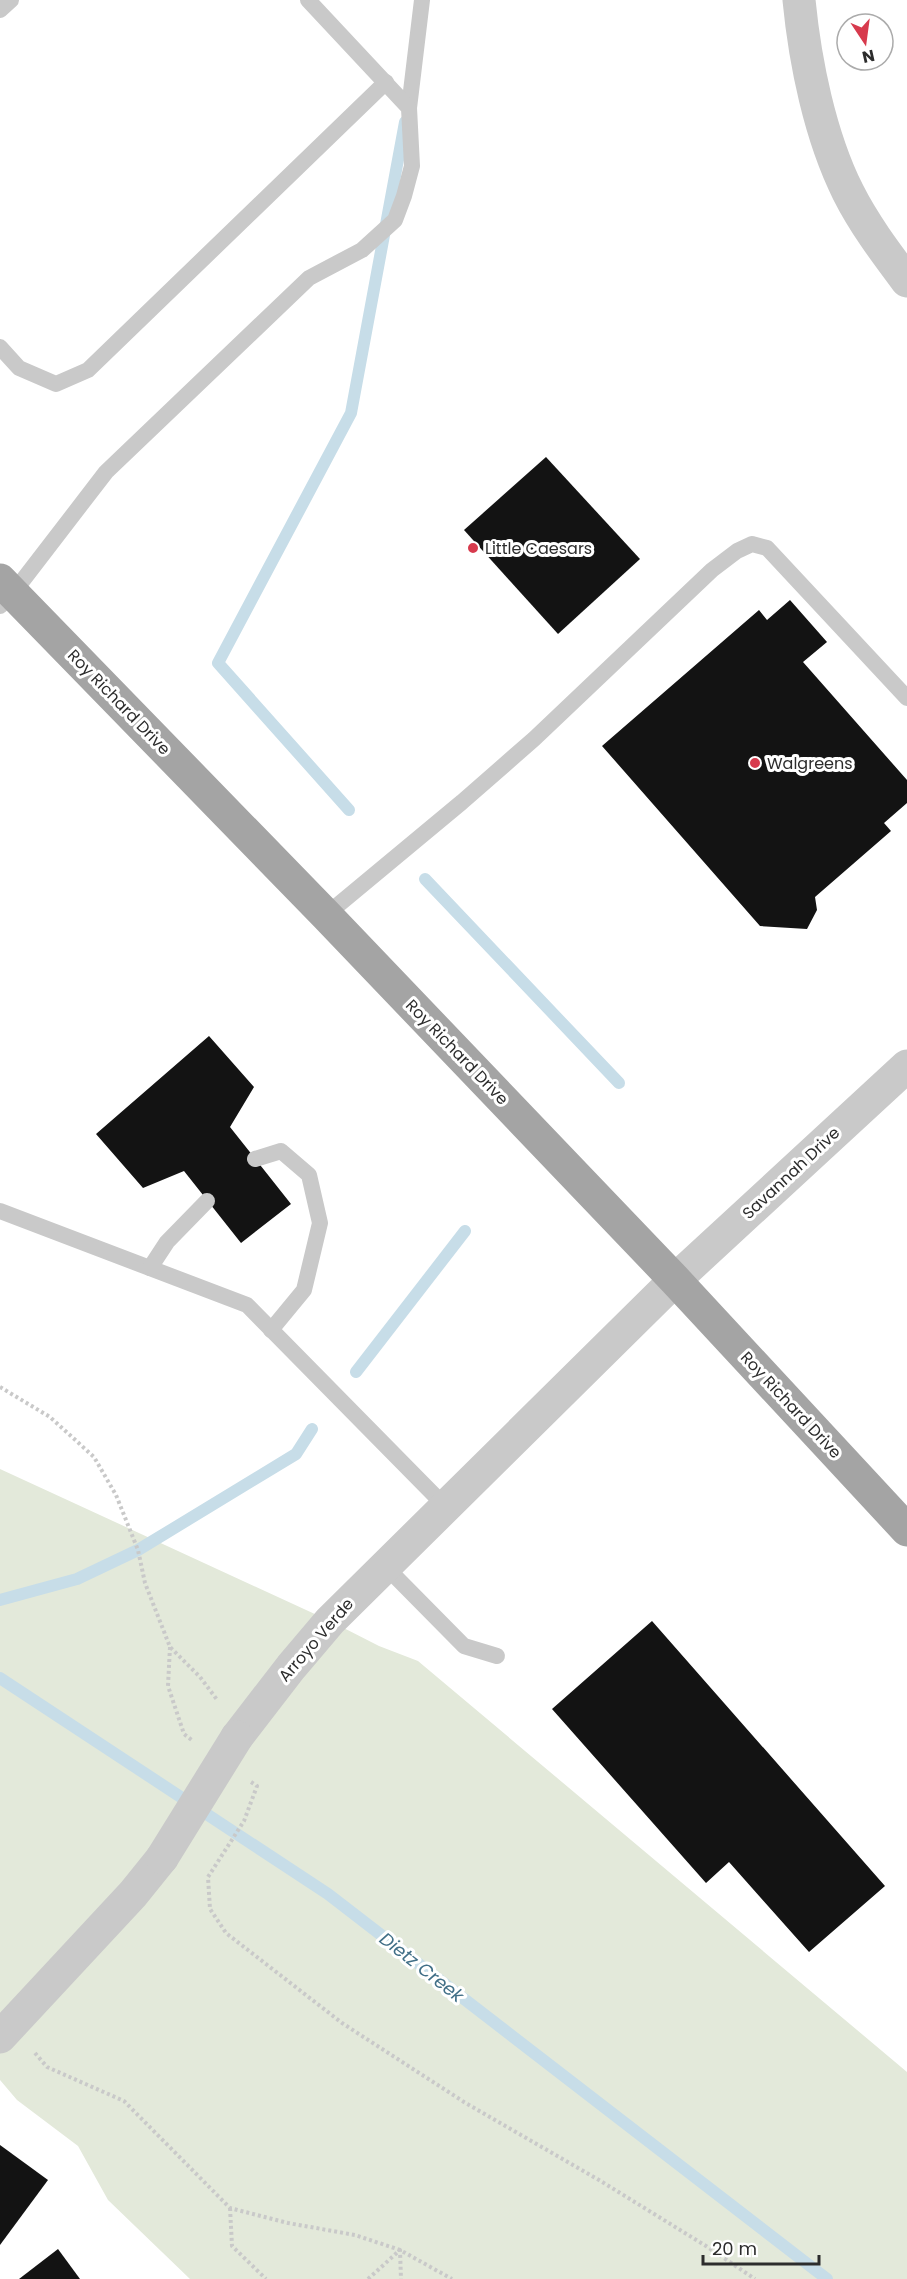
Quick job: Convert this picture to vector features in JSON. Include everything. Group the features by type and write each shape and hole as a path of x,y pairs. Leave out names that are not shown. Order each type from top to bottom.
{"main road":[{"name":"Roy Richard Drive","path":"4,593 326,915 675,1280 907,1530"}],"street":[{"path":"799,0 803,39 822,123 848,192 881,247 907,281"},
{"name":"Savannah Drive","path":"675,1280 907,1066"},
{"name":"Arroyo Verde","path":"6,2032 133,1894 162,1858 237,1737 330,1621 675,1280"}],"lane":[{"path":"0,10 11,0"},
{"path":"308,0 409,108"},
{"path":"4,593 106,472 309,278 362,250 395,220 412,166 409,108 422,0"},
{"path":"0,347 19,368 56,384 88,370 386,82"},
{"path":"326,915 534,739 712,570 737,551 752,544 767,548 907,698"},
{"path":"255,1159 281,1151 309,1174 320,1223 304,1290 271,1330"},
{"path":"150,1268 167,1242 207,1201"},
{"path":"0,1211 246,1305 445,1506"},
{"path":"385,1566 464,1646 497,1656"}],"path":[{"path":"0,1387 50,1417 93,1457 116,1495 138,1550 145,1583 170,1647 200,1677 222,1706 237,1737"},
{"path":"226,1933 342,2023 464,2102 619,2192 755,2279"},
{"path":"6,2032 47,2067 124,2101 230,2208 288,2223 355,2235 400,2250 452,2279"},
{"path":"230,2208 232,2246 266,2279"},
{"path":"368,2279 400,2250"},
{"path":"400,2250 401,2279"}],"green space":[{"path":"0,1469 330,1621 379,1646 418,1661 907,2072 907,2279 190,2279 108,2200 78,2146 17,2100 0,2080"}],"building":[{"path":"546,457 640,559 558,634 464,530"},
{"name":"Walgreens","path":"790,600 827,642 803,662 907,780 907,803 884,823 891,831 815,897 817,910 807,929 760,926 602,746 759,610 767,620"},
{"path":"209,1036 254,1087 230,1127 291,1204 241,1243 184,1171 143,1188 96,1134"},
{"path":"652,1621 885,1886 809,1952 729,1862 706,1883 552,1709"},
{"path":"0,2145 48,2180 0,2245"},
{"path":"58,2249 80,2279 19,2279"}],"waterway":[{"path":"349,810 218,663 351,413 405,122"},
{"path":"425,879 619,1083"},
{"path":"356,1372 465,1231"},
{"path":"0,1600 77,1579 138,1550 296,1454 312,1429"},
{"name":"Dietz Creek","path":"0,1678 328,1894 827,2279"}],"place":[{"name":"Little Caesars","path":"473,548"},
{"name":"Walgreens","path":"755,763"}]}
